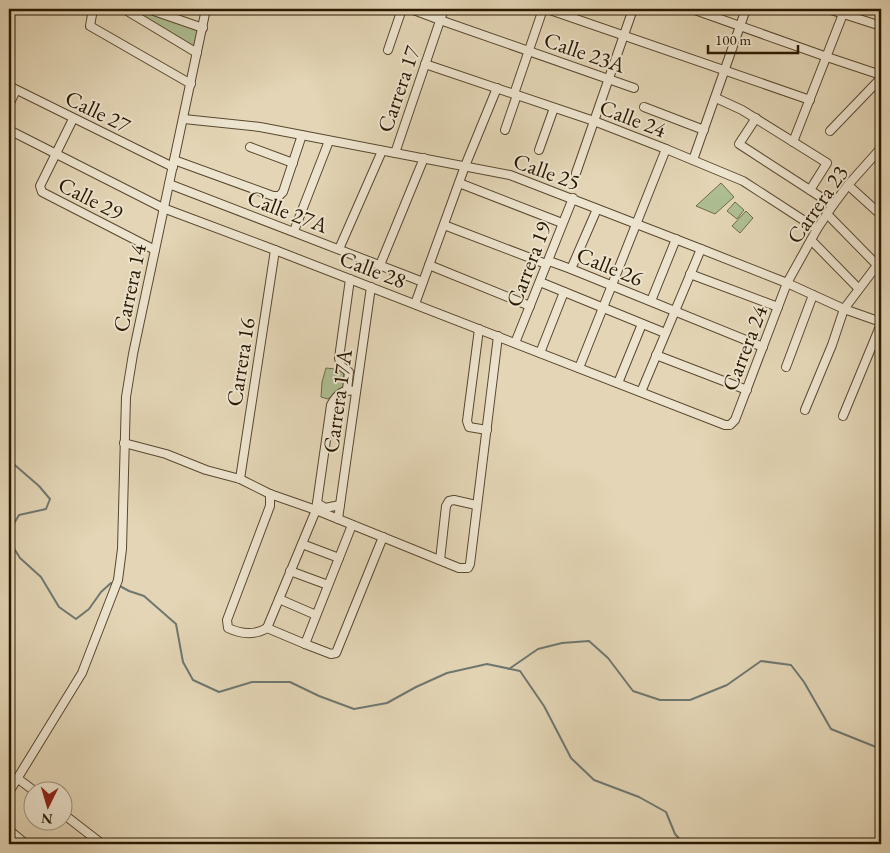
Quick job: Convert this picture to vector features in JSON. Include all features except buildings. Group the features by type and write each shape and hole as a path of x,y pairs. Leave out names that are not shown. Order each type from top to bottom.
{"street":[{"path":"93,9 90,26 191,84"},
{"path":"124,9 197,53"},
{"path":"148,9 202,28"},
{"name":"Carrera 14","path":"9,790 82,673 118,580 122,549 126,397 163,208 184,119 206,9"},
{"path":"388,50 402,9"},
{"name":"Calle 23A","path":"411,9 634,88"},
{"name":"Carrera 17","path":"395,153 444,9"},
{"path":"505,130 542,9"},
{"path":"547,9 810,100"},
{"path":"576,172 633,9"},
{"path":"692,9 881,76 830,131"},
{"path":"693,160 746,9"},
{"path":"828,9 881,26"},
{"path":"793,142 843,14"},
{"name":"Calle 24","path":"426,64 594,122 743,181 817,229"},
{"path":"9,105 12,88"},
{"name":"Calle 27","path":"12,88 73,119 173,164 273,196 279,196 283,192 293,163"},
{"path":"415,304 459,183 497,88"},
{"path":"716,98 756,118 827,163 810,190"},
{"path":"644,106 704,130"},
{"path":"539,150 554,108"},
{"path":"756,118 739,144 833,205"},
{"path":"56,154 73,119"},
{"name":"Calle 25","path":"184,119 260,127 510,175 787,283 844,309 881,323"},
{"name":"Calle 28","path":"9,130 163,208 540,352 719,424 730,424"},
{"path":"250,147 293,163 302,136"},
{"path":"294,231 329,141"},
{"path":"579,368 666,149"},
{"path":"340,249 382,151"},
{"name":"Carrera 23","path":"787,283 817,229 833,205 848,185 880,153"},
{"name":"Calle 29","path":"56,154 40,186 42,192 155,250"},
{"path":"380,266 424,158"},
{"path":"459,183 562,223"},
{"name":"Calle 27A","path":"169,184 423,282"},
{"path":"848,185 881,214"},
{"name":"Carrera 19","path":"515,343 573,198"},
{"path":"571,269 597,209"},
{"path":"805,410 832,345 844,309 879,262 827,214"},
{"name":"Calle 26","path":"444,225 546,264 549,261 571,269 763,347"},
{"path":"651,301 676,239"},
{"path":"811,240 858,288"},
{"path":"641,392 701,249"},
{"name":"Carrera 16","path":"240,479 275,250"},
{"path":"429,265 530,306"},
{"path":"690,274 778,307"},
{"path":"350,279 338,358 341,366 347,369 360,362"},
{"path":"540,282 665,333"},
{"name":"Carrera 24","path":"730,424 735,420 787,283"},
{"name":"Carrera 17A","path":"338,519 371,287"},
{"path":"540,352 564,292"},
{"path":"786,367 813,295"},
{"path":"843,416 881,323"},
{"path":"618,383 642,324"},
{"path":"479,329 467,422 469,428 487,430"},
{"path":"316,506 352,525 459,568 468,568 498,336"},
{"path":"656,355 747,390"},
{"path":"346,390 349,375 347,369"},
{"path":"270,494 270,506 227,620 228,628 246,634 261,632 267,628 302,544 316,506 331,405 338,394 346,390 356,391"},
{"path":"124,443 166,454 206,470 240,479 270,494 326,508 334,508 340,505"},
{"path":"440,560 446,506 449,501 454,500 476,505"},
{"path":"305,644 352,525"},
{"path":"267,628 331,654 336,653 383,537"},
{"path":"302,544 339,558"},
{"path":"290,571 328,585"},
{"path":"279,599 316,614"},
{"path":"17,778 22,782"},
{"path":"72,821 102,844"},
{"path":"9,830 26,844"}],"green space":[{"path":"127,9 142,9 200,28 195,50"},
{"path":"721,183 734,197 715,214 696,206"},
{"path":"735,202 744,210 737,219 727,211"},
{"path":"746,211 753,218 740,233 732,226"},
{"path":"326,368 344,370 343,388 328,399 321,397 322,382"}],"waterway":[{"path":"9,460 39,486 50,499 46,509 19,515 12,527 10,542 20,558 41,577 59,607 76,619 89,609 101,592 111,583 113,584"},
{"path":"118,585 144,596 176,624 183,662 193,680 219,692 252,682 290,682 319,696 354,709 387,703 447,673 487,664 520,671 544,706 571,758 594,780 639,797 666,812 675,834 684,844"},
{"path":"509,669 538,649 562,643 589,641 608,658 633,691 660,700 690,700 727,685 761,661 791,665 804,682 831,729 881,749"}]}
